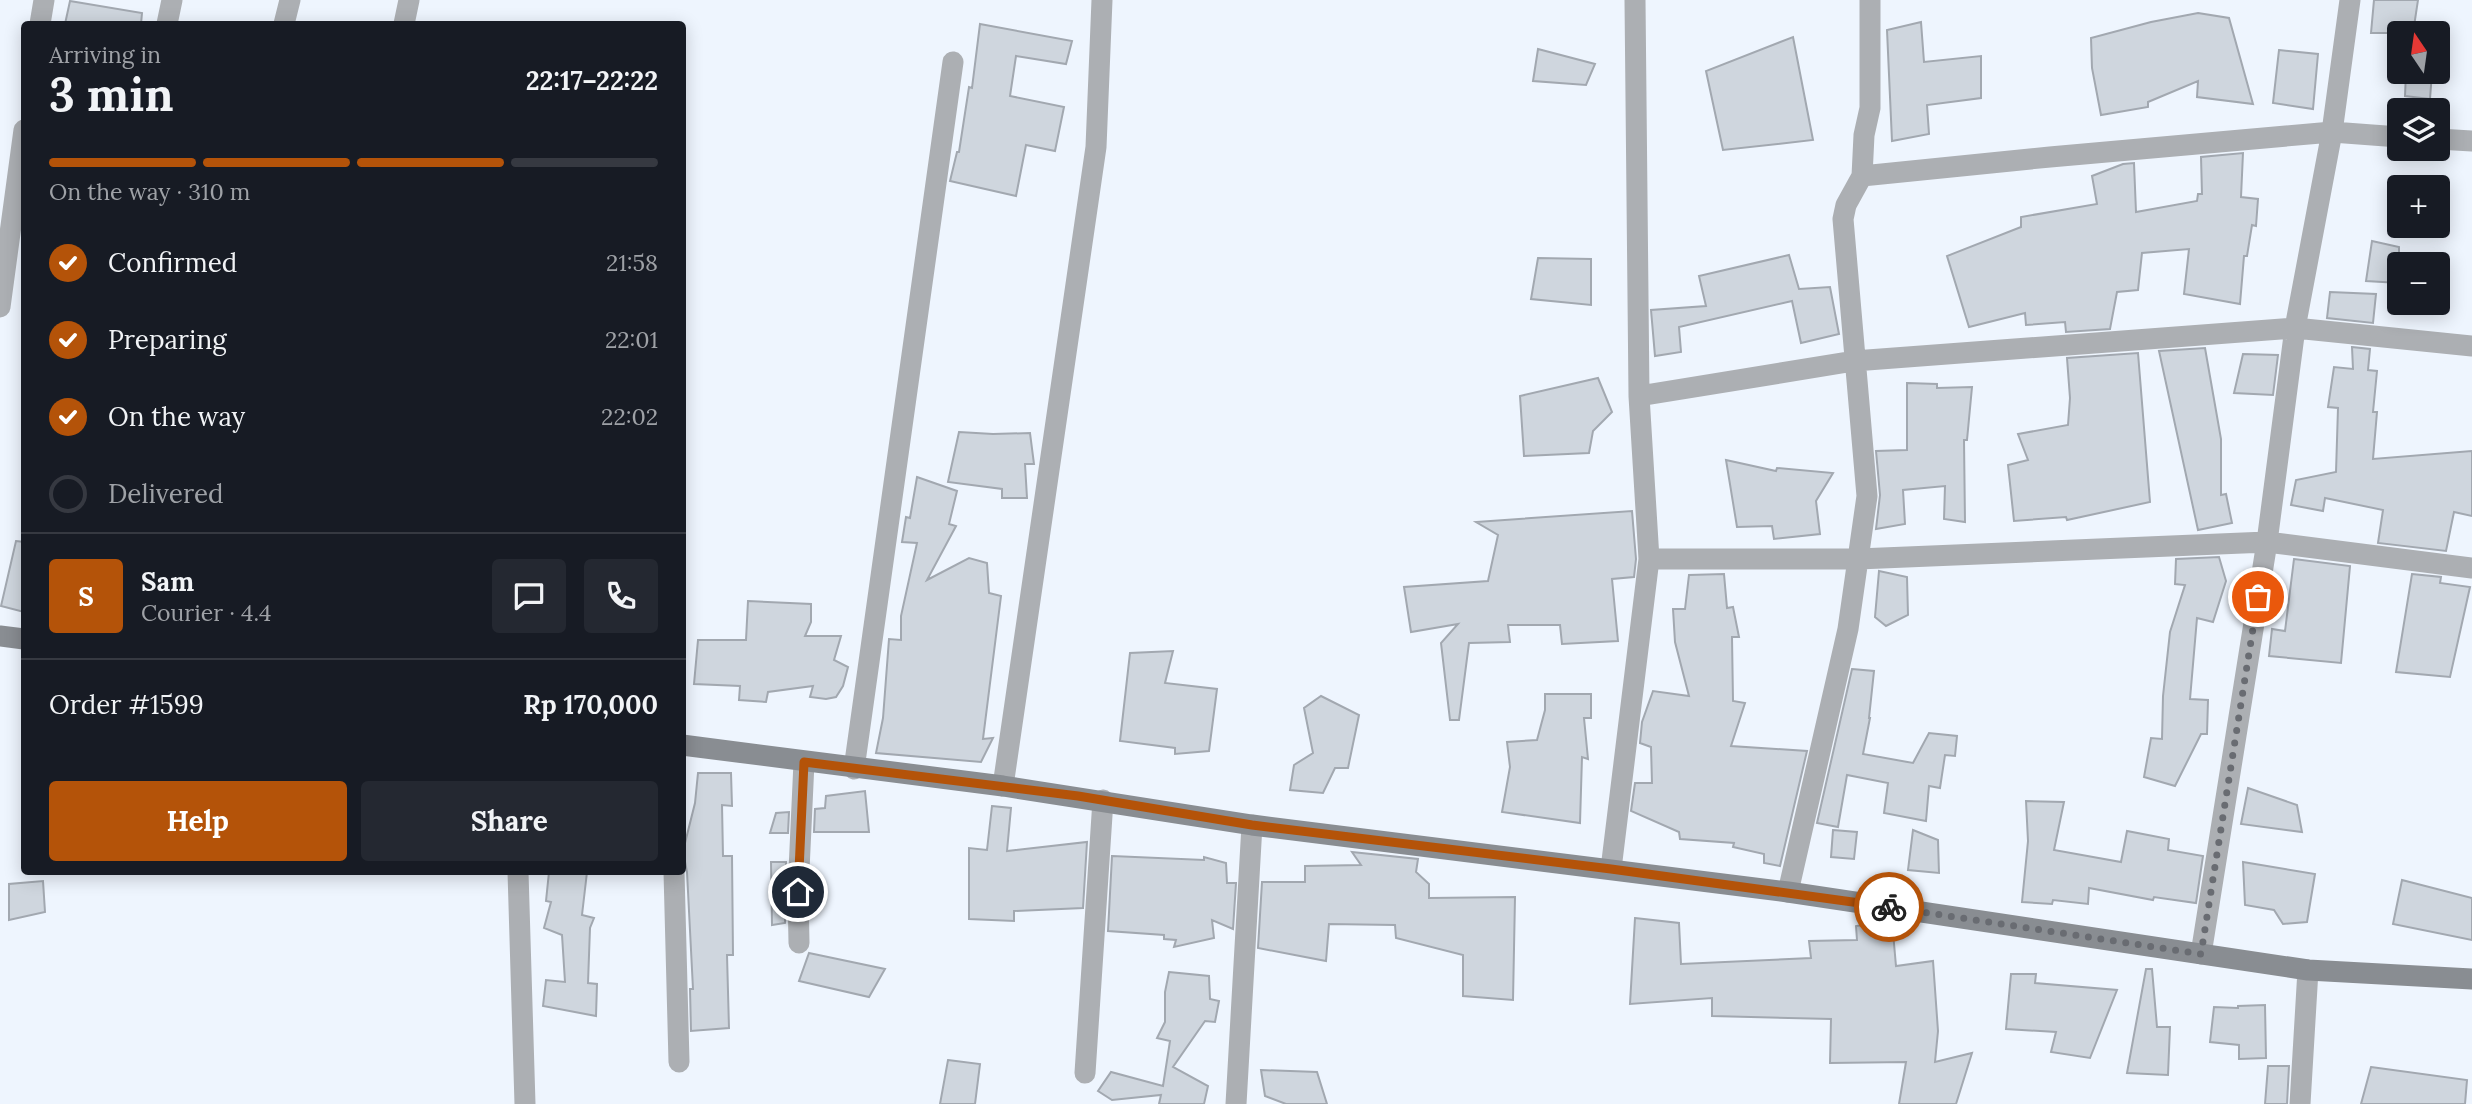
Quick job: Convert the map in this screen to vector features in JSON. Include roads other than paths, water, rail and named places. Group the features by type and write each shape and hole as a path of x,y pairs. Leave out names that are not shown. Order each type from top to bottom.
{"street":[{"path":"40,21 44,0"},
{"path":"168,21 172,0"},
{"path":"285,21 290,0"},
{"path":"405,21 409,0"},
{"path":"1003,786 1096,147 1102,0"},
{"path":"1611,869 1649,559 1639,396 1635,0"},
{"path":"1788,892 1848,629 1867,496 1843,219 1846,205 1862,177 1864,135 1870,108 1870,0"},
{"path":"2201,954 2267,542 2295,328 2332,132 2350,0"},
{"path":"855,769 953,62"},
{"path":"1862,177 2332,132 2387,136"},
{"path":"2450,140 2472,141"},
{"path":"0,307 21,152"},
{"path":"1639,396 1854,361 2295,328 2472,346"},
{"path":"1649,559 1858,559 2267,542 2472,569"},
{"path":"0,636 21,639"},
{"path":"686,746 1103,800 1252,825 1788,892 2308,970 2472,979"},
{"path":"799,943 798,892 804,762"},
{"path":"1085,1073 1103,800"},
{"path":"1236,1104 1252,825"},
{"path":"519,875 525,1104"},
{"path":"674,875 679,1062"},
{"path":"2300,1104 2308,970"}]}
